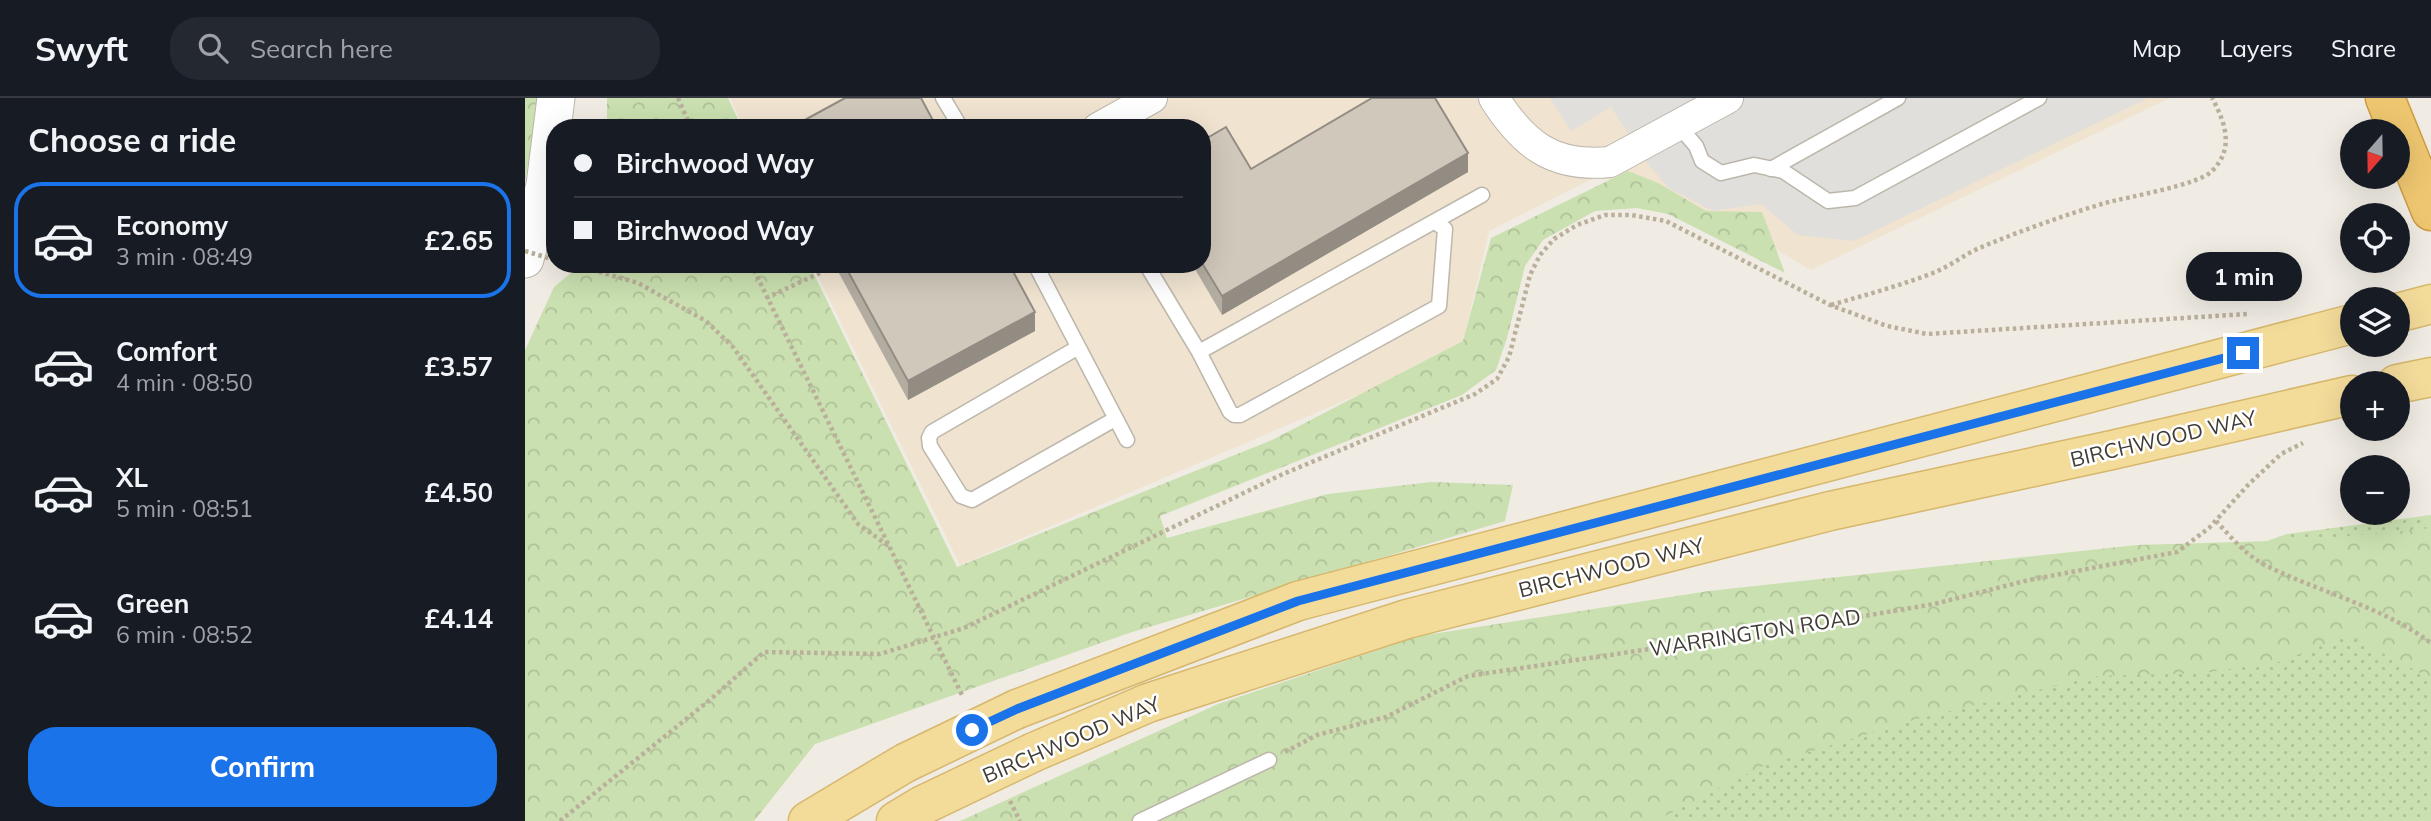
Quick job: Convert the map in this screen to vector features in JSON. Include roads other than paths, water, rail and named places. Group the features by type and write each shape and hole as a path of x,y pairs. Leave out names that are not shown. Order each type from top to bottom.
{"highway":[{"path":"2385,98 2431,211"}],"main road":[{"path":"2410,310 2431,304"},
{"path":"808,821 905,763 1017,709 1298,601 2340,328"},
{"path":"2410,381 2431,377"},
{"name":"BIRCHWOOD WAY","path":"909,813 1034,752 1148,704 1407,619 1830,511 2340,398"}],"street":[{"path":"554,119 557,98"},
{"path":"1114,119 1153,98"},
{"path":"1493,98 1521,136 1542,150 1588,164 1610,162 1728,98"},
{"path":"525,259 546,178"}],"lane":[{"path":"943,98 956,119"},
{"path":"1771,169 1898,98"},
{"path":"1678,125 1696,146 1702,161 1721,173 1754,165 1783,171 1828,201 1855,198 2039,98"},
{"path":"1199,352 1482,195"},
{"path":"1151,273 1199,352 1230,412 1240,415 1436,309 1440,303 1445,229 1435,222"},
{"path":"1039,273 1127,440"},
{"path":"1077,348 932,432 929,438 930,446 961,496 972,500 1115,419"},
{"path":"1140,821 1269,760"}]}
